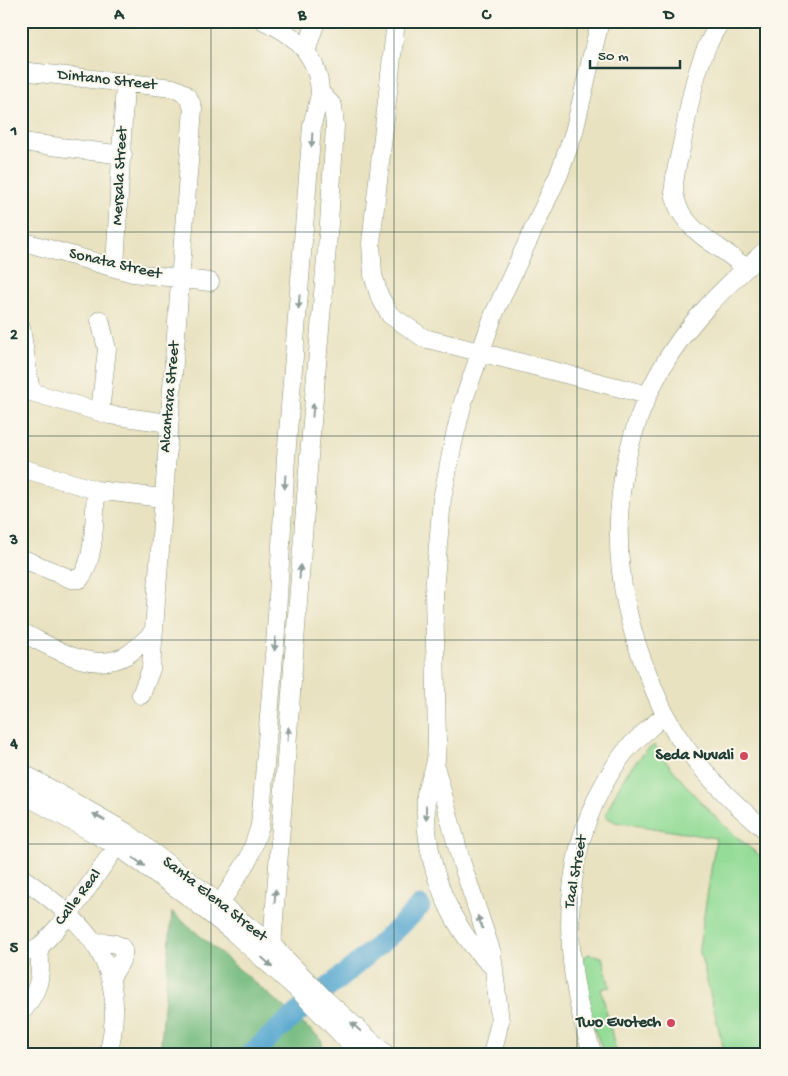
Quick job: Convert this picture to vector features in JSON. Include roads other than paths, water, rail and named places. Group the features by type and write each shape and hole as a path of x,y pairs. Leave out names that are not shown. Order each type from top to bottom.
{"street":[{"path":"220,904 249,858 260,826 276,631 287,448 312,126 320,92 315,66 306,49 283,29 264,21"},
{"path":"306,49 316,21"},
{"path":"396,21 371,243 373,275 379,295 390,315 424,338 648,396"},
{"path":"494,968 480,956 455,919 437,882 428,840 426,792 435,766 437,716 434,592 438,532 446,472 480,353 494,314 559,174 574,132 600,21"},
{"path":"721,21 702,55 694,83 676,171 674,192 684,217 697,231 732,256 745,268"},
{"name":"Dintano Street","path":"21,71 172,88 182,91 189,98"},
{"name":"Mersala Street","path":"115,268 123,155 125,83"},
{"path":"272,944 309,450 330,224 335,126 333,106 320,92"},
{"name":"Alcantara Street","path":"141,695 151,670 162,498 193,117 189,98"},
{"path":"21,142 123,155"},
{"name":"Sonata Street","path":"21,241 149,276 210,282"},
{"path":"767,249 719,293 682,337 660,369 635,427 624,470 618,525 620,576 635,640 665,714 677,735 711,778 752,819 767,831"},
{"path":"100,320 107,349 100,412"},
{"path":"21,328 26,390 100,412 168,423"},
{"path":"287,448 309,450"},
{"path":"21,468 96,490 162,498"},
{"path":"21,558 71,579 80,579 86,571 90,558 96,490"},
{"path":"21,632 79,659 94,662 113,661 128,655 154,631"},
{"name":"Taal Street","path":"593,1055 577,1006 570,950 569,913 577,859 587,821 613,768 625,751 665,714"},
{"path":"435,766 467,883 492,953 500,1021 492,1055"},
{"name":"Santa Elena Street","path":"21,772 220,904 272,944 312,995 342,1038 361,1055"},
{"name":"Santa Elena Street","path":"21,793 122,839 234,933 387,1055"},
{"name":"Calle Real","path":"39,948 68,916 122,839"},
{"path":"21,877 68,916 95,942 111,977 114,1000 108,1055"},
{"path":"21,952 39,948 42,975 33,999 21,1013"}],"waterway":[{"path":"250,1055 292,1017 379,945 420,906"}],"place":[{"name":"Seda Nuvali","path":"744,756"},
{"name":"Two Evotech","path":"671,1023"}]}
